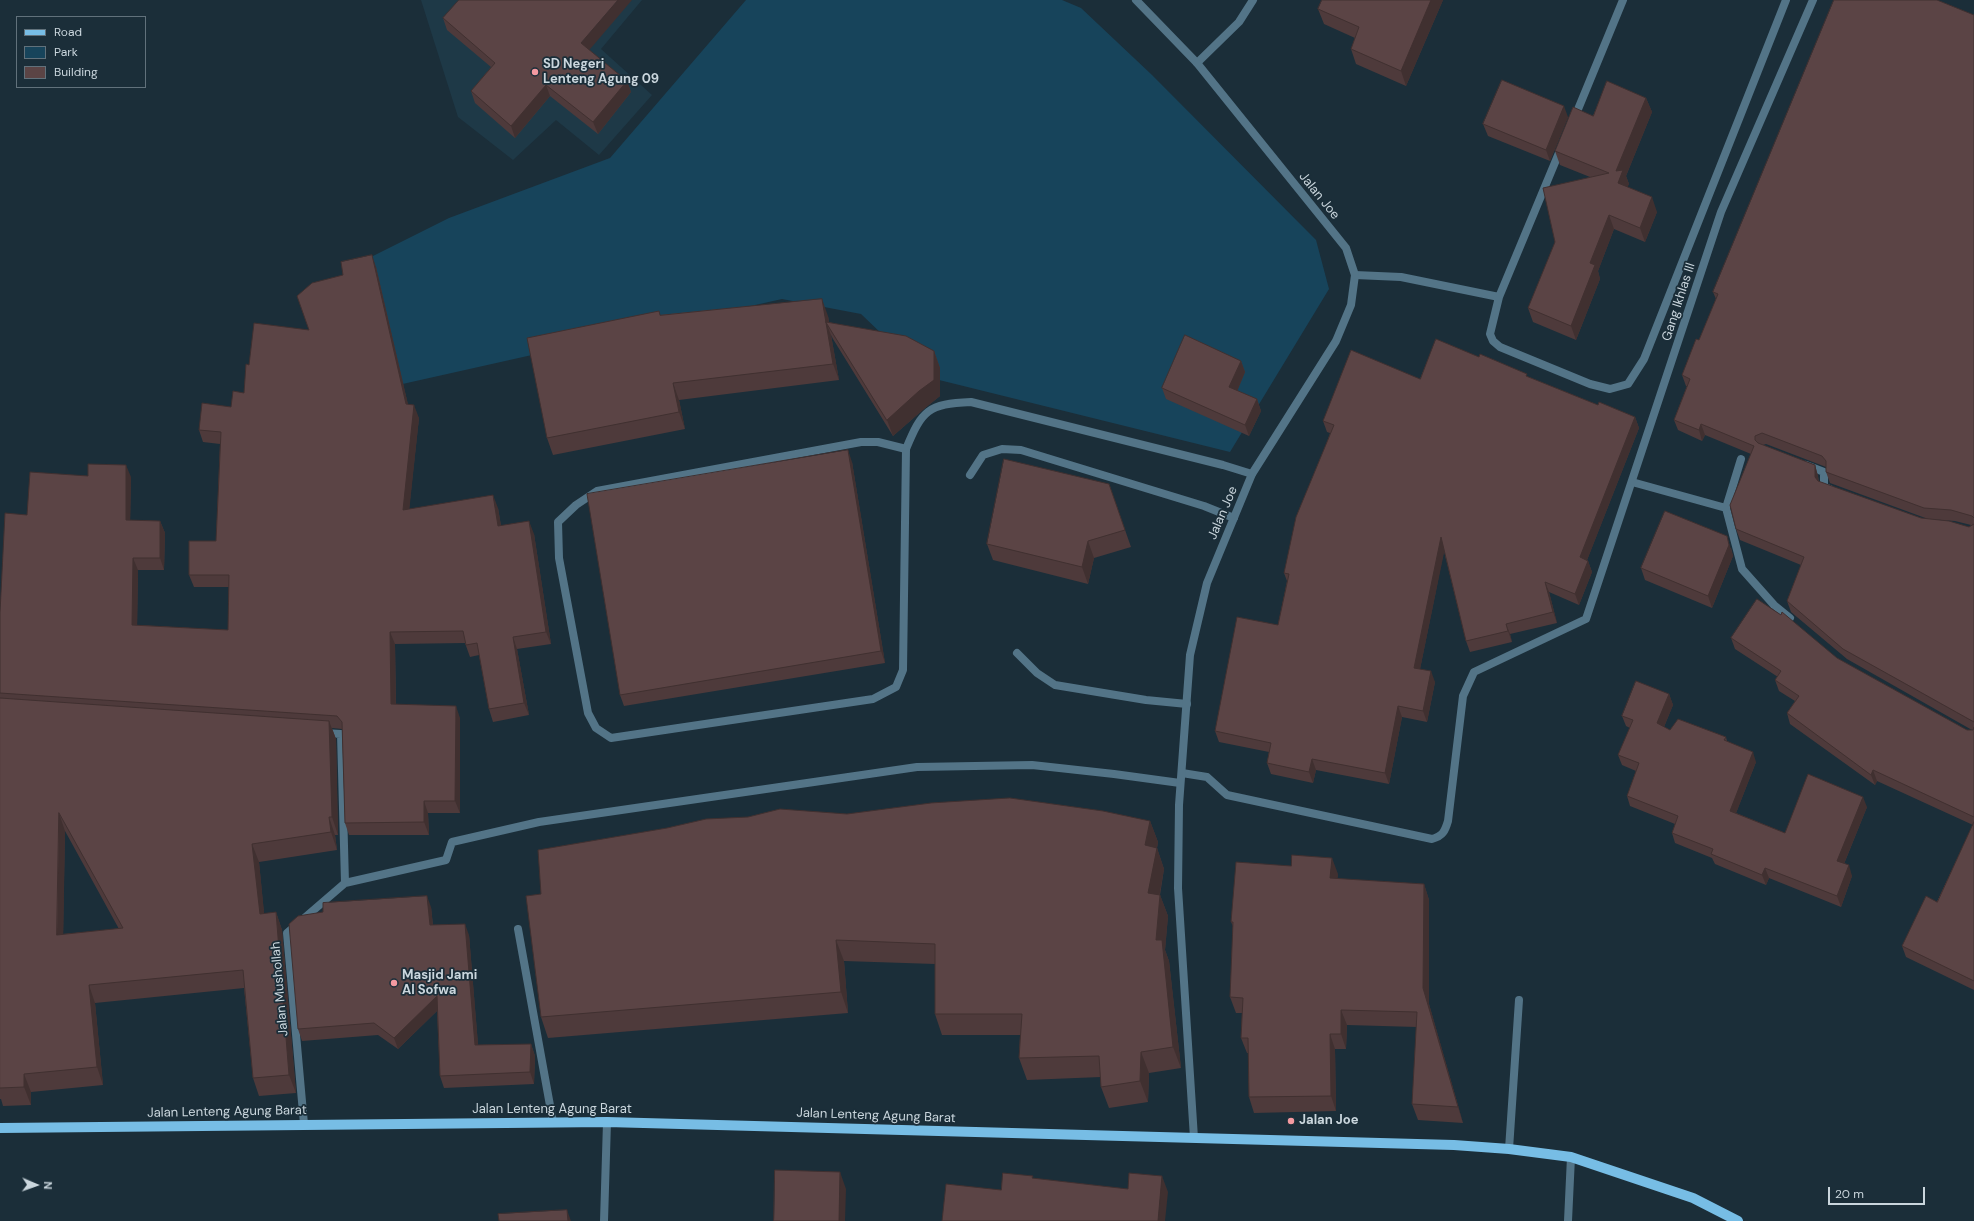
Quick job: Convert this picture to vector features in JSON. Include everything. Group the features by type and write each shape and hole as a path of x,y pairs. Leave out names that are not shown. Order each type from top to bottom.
{"main road":[{"name":"Jalan Lenteng Agung Barat","path":"0,1128 607,1122 1446,1144 1509,1149 1571,1157 1693,1198 1738,1221"}],"street":[{"name":"Jalan Joe","path":"1136,0 1197,63 1346,248 1355,275 1351,305 1336,341 1252,474 1207,584 1190,655 1182,773 1180,783 1178,888 1194,1138"},
{"path":"1197,63 1239,22 1253,0"},
{"path":"1623,0 1499,297 1490,334 1493,342 1500,347 1590,384 1610,389 1628,384 1644,359 1786,0"},
{"name":"Gang Ikhlas III","path":"1182,773 1207,777 1227,795 1425,838 1432,839 1440,837 1444,833 1448,821 1463,696 1474,672 1586,619 1721,212 1813,0"},
{"path":"1355,275 1401,277 1499,297"},
{"path":"906,449 878,442 861,442 598,491 576,505 558,522 558,558 588,713 596,728 612,738 873,699 896,687 903,670 906,449 916,424 928,411 951,403 971,402 1223,464 1252,474"},
{"path":"970,474 983,454 1002,449 1021,450 1204,506 1234,518"},
{"path":"1741,459 1726,508 1742,569 1774,605 1797,624"},
{"path":"1801,464 1824,472 1824,487 1839,492"},
{"path":"1632,482 1726,508"},
{"path":"1017,653 1037,673 1055,685 1146,700 1187,704"},
{"path":"317,732 341,734 342,886 446,860 452,842 539,822 917,767 1032,765 1180,783"},
{"name":"Jalan Mushollah","path":"304,1124 287,933 342,886"},
{"path":"518,929 553,1122"},
{"path":"1509,1149 1519,1000"},
{"path":"604,1221 607,1122"},
{"path":"1568,1221 1571,1157"}],"shaded area":[{"name":"SD Negeri Lenteng Agung 09","path":"421,0 642,0 601,49 652,95 599,155 556,120 513,160 458,117"}],"green space":[{"path":"746,0 1062,0 1081,8 1152,75 1316,240 1329,289 1230,452 927,377 861,314 782,299 398,385 369,258 449,218 610,158"}],"building":[{"path":"459,0 618,0 581,43 627,81 593,122 546,85 511,126 471,91 495,63 443,18"},
{"path":"1322,0 1431,0 1401,71 1351,49 1359,27 1318,9"},
{"path":"1834,0 1937,0 1974,15 1974,518 1972,516 1951,510 1924,508 1826,472 1826,461 1822,456 1762,433 1755,436 1755,440 1758,443 1815,465 1815,477 1818,481 1921,518 1949,521 1969,527 1974,524 1974,722 1843,649 1787,601 1804,557 1736,529 1730,505 1754,446 1701,424 1699,430 1674,420 1690,379 1682,375 1696,339 1699,340 1718,294 1713,292"},
{"path":"1502,80 1564,106 1546,150 1483,124"},
{"path":"1607,81 1646,98 1616,171 1623,170 1618,183 1652,197 1640,228 1609,215 1590,263 1595,265 1571,326 1528,308 1555,242 1543,188 1609,173 1555,151 1573,107 1593,116"},
{"path":"372,255 406,404 414,405 403,510 493,495 498,526 529,521 546,632 513,637 524,703 489,709 477,643 466,645 463,631 390,632 391,704 456,706 455,801 424,801 424,822 345,823 342,722 337,716 0,693 0,612 5,513 27,515 30,472 88,476 88,464 126,465 126,520 160,521 160,558 133,558 132,625 228,630 229,575 189,575 189,541 216,541 221,432 199,430 202,403 231,407 233,391 244,393 246,364 249,365 254,323 309,330 297,296 312,283 343,275 341,262"},
{"path":"822,299 833,364 673,383 679,412 547,438 527,338 659,311 660,315"},
{"path":"826,322 906,336 934,351 934,380 919,391 887,420"},
{"path":"1185,335 1241,361 1229,387 1257,399 1245,425 1162,388"},
{"path":"1436,339 1479,357 1480,354 1527,374 1526,376 1598,405 1599,402 1635,417 1580,557 1588,561 1575,594 1545,582 1553,612 1506,624 1508,631 1466,641 1441,537 1414,668 1431,671 1423,711 1398,706 1385,773 1312,759 1309,772 1267,763 1271,743 1215,731 1237,617 1278,625 1289,574 1284,573 1296,517 1334,425 1323,421 1351,350 1420,379"},
{"path":"848,450 881,651 620,695 587,494"},
{"path":"1004,459 1109,484 1125,530 1088,541 1082,567 987,544"},
{"path":"1665,511 1727,536 1729,545 1708,596 1641,568"},
{"path":"1757,599 1781,615 1782,612 1837,658 1967,730 1973,730 1974,727 1974,817 1873,770 1871,775 1787,713 1799,696 1775,680 1781,671 1731,638"},
{"path":"1636,681 1669,694 1657,723 1670,730 1678,719 1726,737 1724,740 1753,752 1730,811 1785,833 1808,774 1863,797 1837,861 1849,865 1837,896 1765,868 1762,875 1711,854 1713,849 1672,833 1678,816 1627,796 1639,763 1618,755 1633,720 1622,716"},
{"path":"0,698 329,721 332,817 329,817 331,832 252,844 260,914 276,912 289,1075 253,1078 243,970 89,985 97,1067 24,1074 24,1087 0,1088","holes":["59,813 123,928 57,935"]},
{"path":"1010,798 1103,811 1150,821 1145,845 1157,848 1148,893 1160,895 1156,940 1162,940 1173,1047 1141,1052 1140,1081 1101,1087 1099,1056 1019,1058 1022,1014 935,1014 935,944 836,940 841,992 541,1017 526,896 541,894 538,850 667,828 706,819 748,817 780,809 847,814 931,803"},
{"path":"1974,822 1974,981 1902,946 1926,896 1937,902"},
{"path":"1292,855 1332,858 1330,878 1424,884 1423,988 1458,1107 1412,1104 1417,1012 1341,1010 1341,1034 1330,1034 1331,1096 1249,1097 1248,1038 1241,1038 1243,998 1230,997 1233,922 1231,922 1236,862 1291,866"},
{"name":"Masjid Jami Al Sofwa","path":"427,896 430,925 465,924 475,1045 531,1044 530,1072 440,1076 437,996 394,1038 374,1023 298,1029 289,924 298,916 323,912 323,903"},
{"path":"775,1170 840,1172 839,1221 774,1221"},
{"path":"1003,1173 1033,1176 1032,1178 1128,1189 1129,1173 1162,1176 1158,1221 942,1221 946,1184 1001,1190"},
{"path":"567,1210 568,1221 499,1221 498,1214"}],"place":[{"name":"SD Negeri Lenteng Agung 09","path":"535,72"},
{"name":"Masjid Jami Al Sofwa","path":"394,983"},
{"name":"Jalan Joe","path":"1291,1121"}]}
